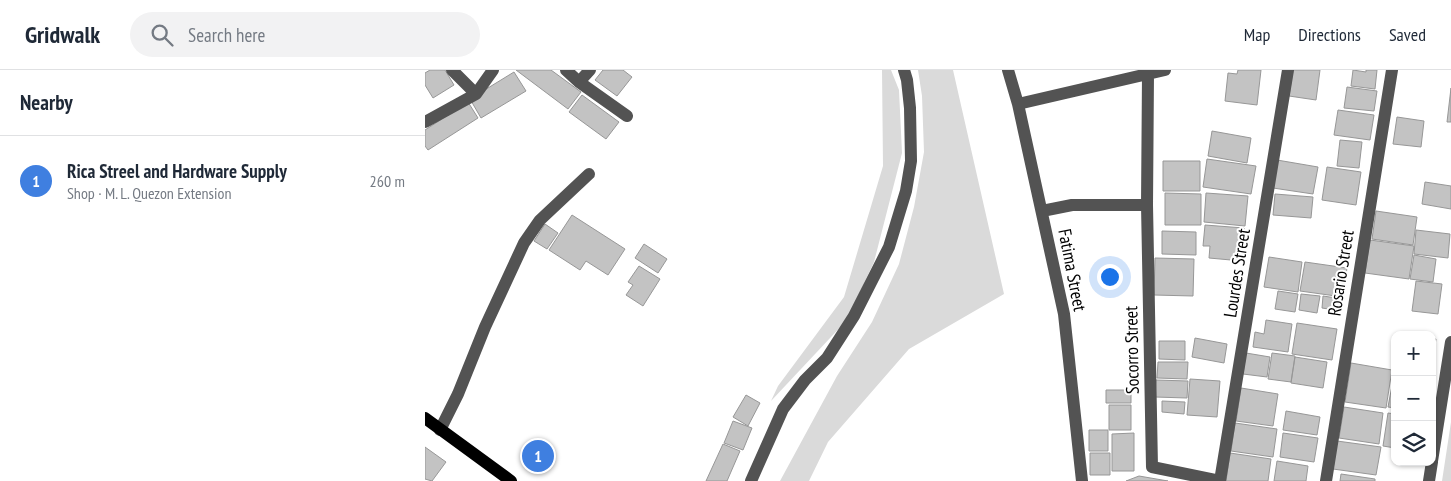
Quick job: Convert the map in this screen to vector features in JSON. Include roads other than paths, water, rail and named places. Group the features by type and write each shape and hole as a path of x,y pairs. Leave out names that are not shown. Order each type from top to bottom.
{"main road":[{"path":"425,418 511,481"}],"street":[{"path":"451,70 476,94"},
{"path":"425,122 476,94 493,70"},
{"path":"566,70 579,82 627,116"},
{"path":"579,82 590,70"},
{"path":"751,481 783,409 805,380 827,358 854,316 889,248 906,191 911,161 910,108 907,80 903,70"},
{"name":"Fatima Street","path":"1008,70 1018,104 1064,314 1082,481"},
{"path":"1018,104 1165,70"},
{"name":"Lourdes Street","path":"1220,481 1288,70"},
{"name":"Rosario Street","path":"1326,481 1391,70"},
{"name":"Socorro Street","path":"1148,74 1147,205 1152,467 1220,481"},
{"path":"440,430 458,394 485,327 524,243 540,220 589,174"},
{"path":"1042,211 1072,205 1147,205"},
{"path":"1436,445 1446,402 1451,342"},
{"path":"1429,481 1431,466"}],"place":[{"name":"Rica Streel and Hardware Supply","path":"538,456"}]}
